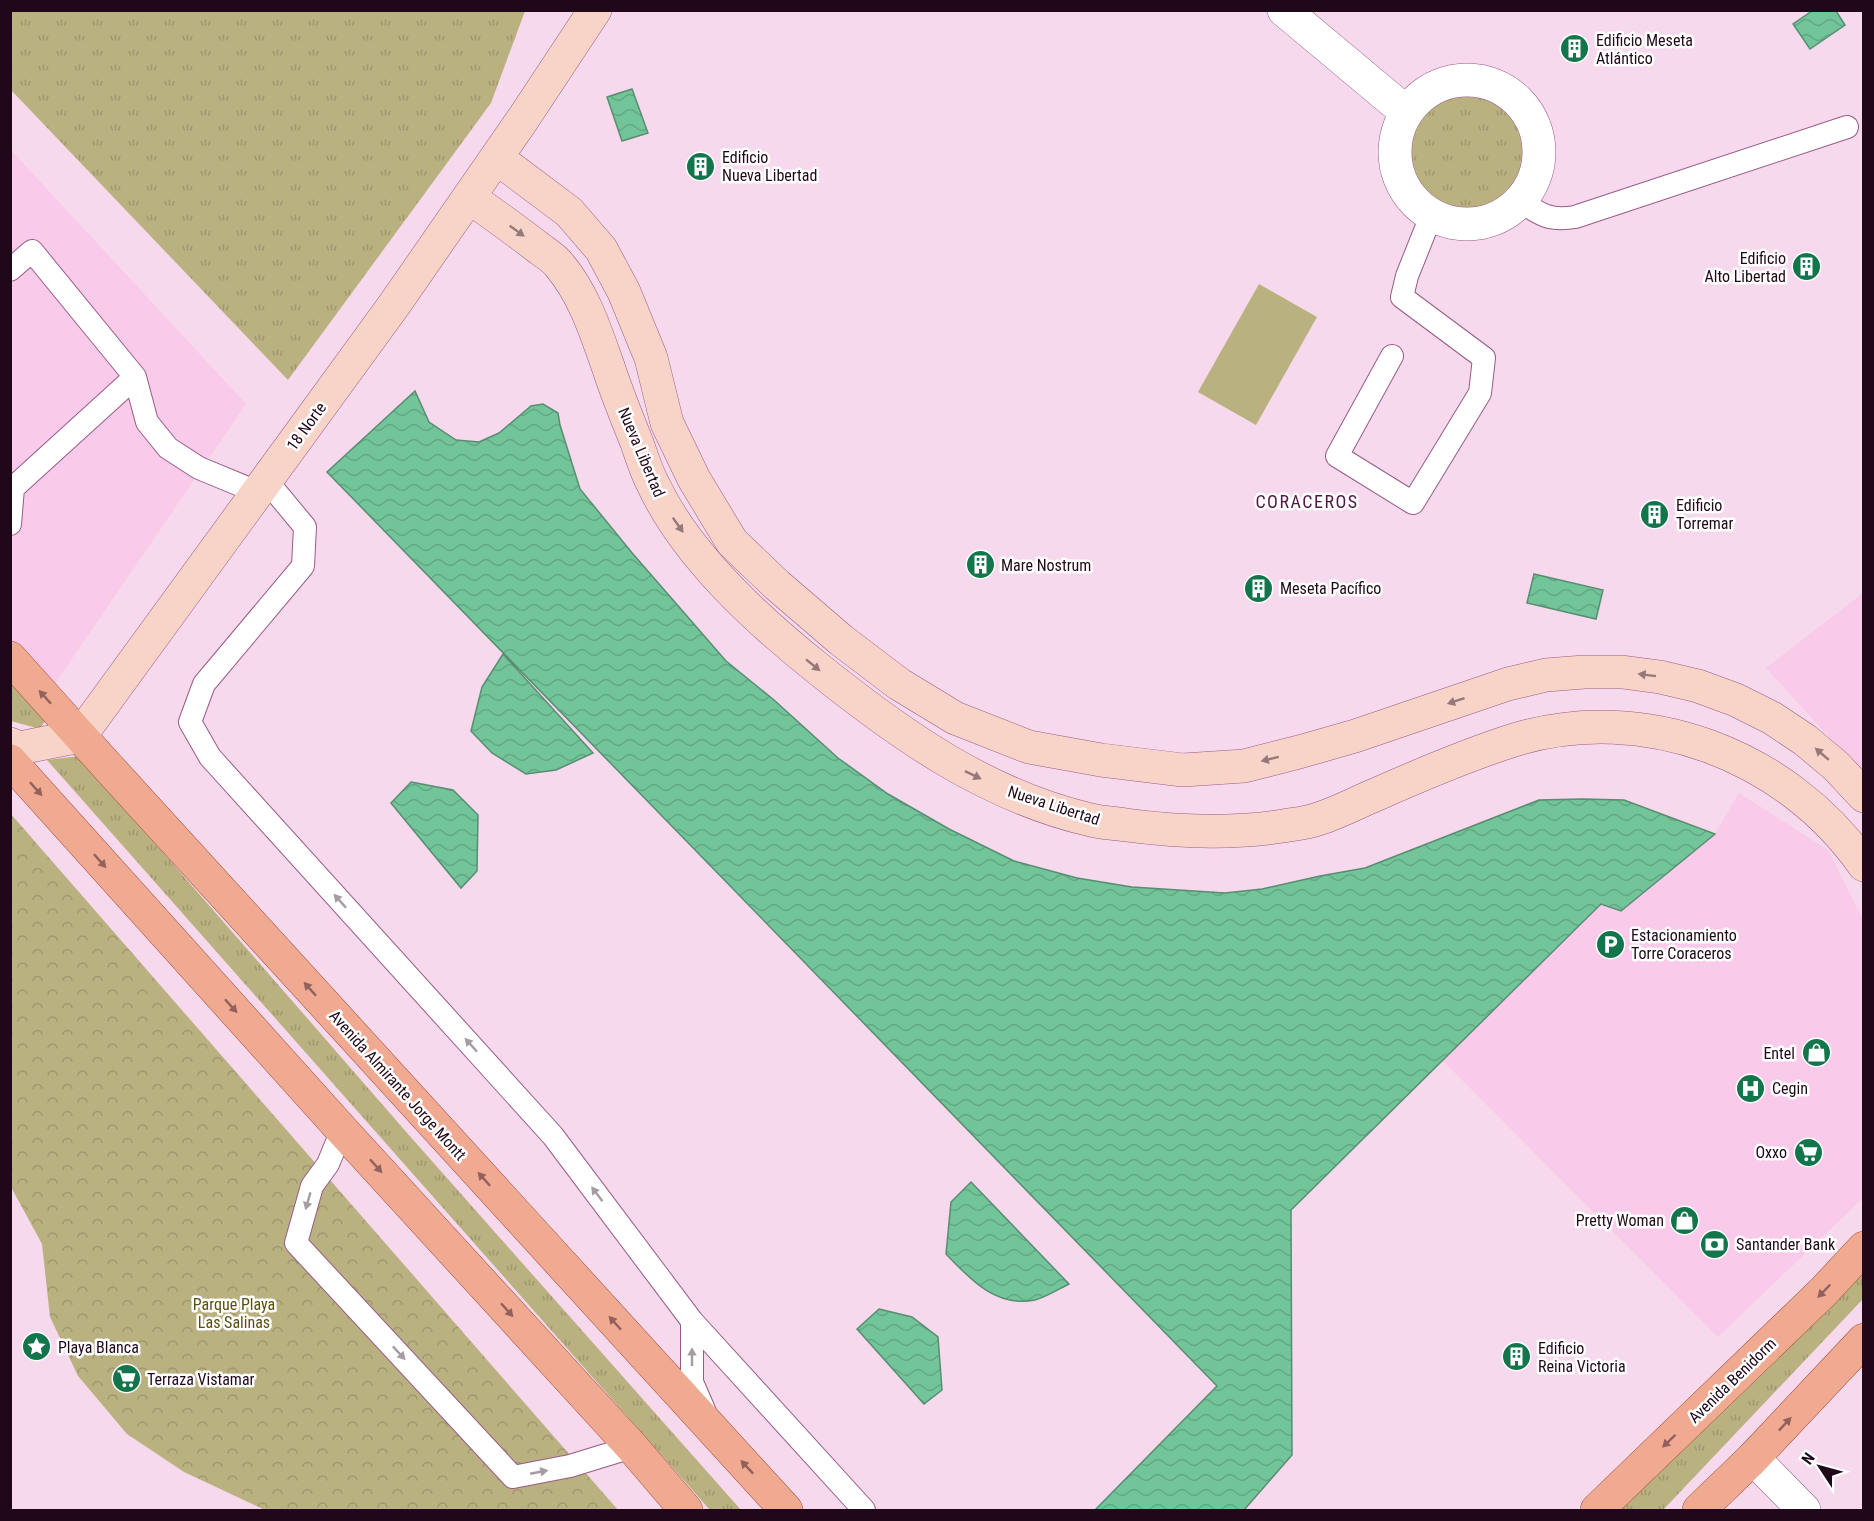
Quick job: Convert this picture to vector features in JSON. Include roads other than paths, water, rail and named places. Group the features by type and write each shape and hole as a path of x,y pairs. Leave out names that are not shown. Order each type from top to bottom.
{"main road":[{"name":"Avenida Almirante Jorge Montt","path":"10,658 786,1510"},
{"path":"10,761 342,1130 632,1447 686,1510"},
{"name":"Avenida Benidorm","path":"1597,1510 1823,1292 1863,1248"},
{"path":"1699,1510 1753,1458 1863,1340"}],"street":[{"name":"18 Norte","path":"567,54 581,10"},
{"name":"18 Norte","path":"80,736 394,305 497,158 595,10"},
{"path":"1289,12 1406,112"},
{"path":"1455,80 1475,80 1495,84 1512,94 1526,109 1535,126 1539,146 1538,166 1532,184 1520,201 1501,216 1479,224 1454,224 1431,216 1413,201 1399,181 1394,158 1396,134 1406,112 1419,96 1436,86 1455,80"},
{"name":"Nueva Libertad","path":"497,158 569,212 601,249 624,292 651,358 667,423 694,479 732,542 777,585 841,640 899,684 955,718 1029,747 1101,760 1183,770 1244,766 1355,736 1508,684 1546,675 1622,672 1660,677 1698,686 1736,700 1772,718 1805,740 1836,766 1863,796"},
{"name":"Nueva Libertad","path":"469,197 559,264 589,310 611,376 653,485 677,525 719,579 780,638 871,712 921,746 994,785 1022,798 1092,820 1175,832 1253,831 1316,820 1514,740 1545,732 1588,728 1630,728 1672,734 1713,746 1751,764 1788,786 1820,813 1849,844 1863,865"},
{"path":"10,744 20,748 80,736"},
{"path":"1753,1458 1804,1510"}],"lane":[{"path":"1520,201 1543,217 1559,219 1575,217 1847,127"},
{"path":"1392,356 1336,456 1413,503 1480,393 1484,358 1402,297 1407,276 1431,216"},
{"path":"10,270 32,251 135,377 147,422 168,448 199,468 261,486 305,527 303,566 204,684 190,722 210,757 553,1136 692,1321 868,1509"},
{"path":"10,524 12,486 135,377"},
{"path":"342,1130 328,1164 312,1186 296,1243 513,1477 570,1466 632,1447"},
{"path":"692,1321 692,1382 714,1432"}],"water":[{"path":"1812,11 1836,11 1845,25 1810,49 1793,24"},
{"path":"632,89 648,133 622,141 607,97"},
{"path":"415,391 429,422 456,440 479,442 499,433 531,406 543,404 558,413 580,489 726,661 774,700 838,758 888,794 949,829 1014,861 1077,878 1132,887 1225,893 1262,889 1365,868 1539,800 1624,800 1715,834 1621,911 1601,904 1291,1210 1292,1455 1244,1510 1095,1510 1217,1386 327,472"},
{"path":"1534,574 1603,590 1596,619 1527,603"},
{"path":"503,654 593,753 556,770 526,774 492,753 471,731 482,687"},
{"path":"411,782 453,790 478,815 477,871 461,888 391,803"},
{"path":"971,1182 1069,1284 1035,1300 1008,1300 996,1296 974,1282 946,1254 951,1202"},
{"path":"879,1309 912,1317 938,1337 942,1390 924,1404 857,1329"}],"place":[{"name":"Edificio Meseta Atlántico","path":"1575,49"},
{"name":"Edificio Nueva Libertad","path":"701,166"},
{"name":"Edificio Alto Libertad","path":"1807,267"},
{"name":"Edificio Torremar","path":"1655,514"},
{"name":"Mare Nostrum","path":"980,565"},
{"name":"Meseta Pacífico","path":"1259,588"},
{"name":"Estacionamiento Torre Coraceros","path":"1610,944"},
{"name":"Entel","path":"1816,1053"},
{"name":"Cegin","path":"1751,1088"},
{"name":"Oxxo","path":"1808,1152"},
{"name":"Pretty Woman","path":"1685,1220"},
{"name":"Santander Bank","path":"1715,1244"},
{"name":"Playa Blanca","path":"37,1347"},
{"name":"Edificio Reina Victoria","path":"1517,1357"},
{"name":"Terraza Vistamar","path":"126,1379"}],"district":[{"name":"CORACEROS","path":"1307,502"}],"park label":[{"name":"Parque Playa Las Salinas","path":"234,1313"}]}
